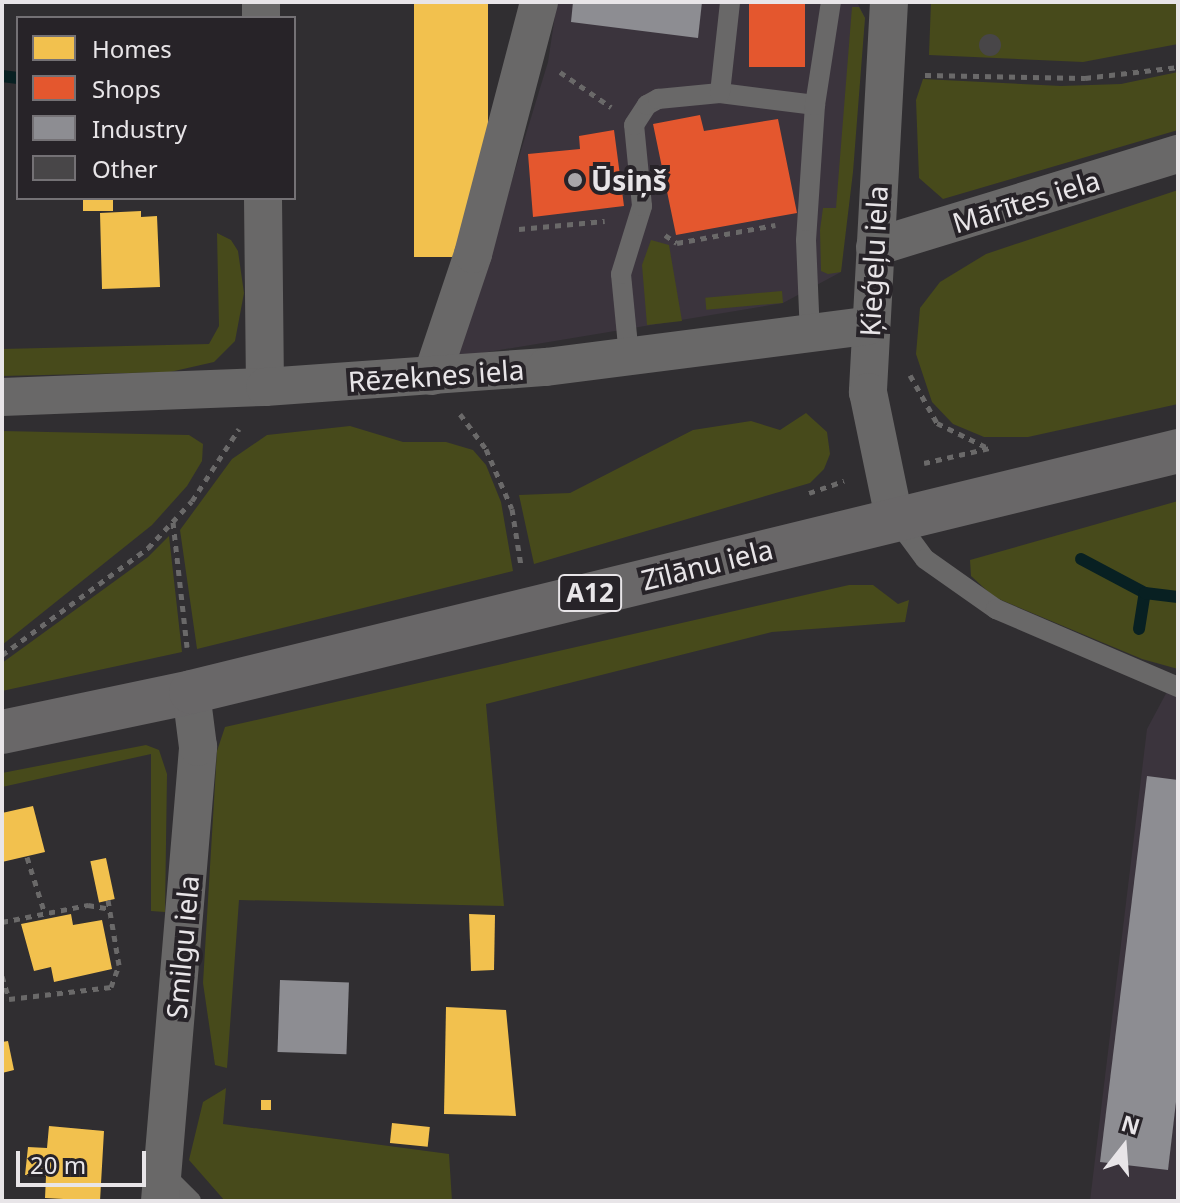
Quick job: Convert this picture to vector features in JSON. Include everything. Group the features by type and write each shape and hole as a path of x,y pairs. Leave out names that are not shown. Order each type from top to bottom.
{"highway":[{"name":"Zīlānu iela","path":"2,732 191,692 894,517 1178,451"}],"street":[{"path":"432,376 473,254 539,2"},
{"name":"Ķieģeļu iela","path":"889,2 868,326 872,428 894,517"},
{"name":"Mārītes iela","path":"875,247 1178,154"},
{"path":"263,200 265,387"},
{"name":"Rēzeknes iela","path":"2,397 265,387 432,376 629,356 868,326"},
{"name":"Smilgu iela","path":"162,1187 198,747 191,692"}],"lane":[{"path":"720,93 730,2"},
{"path":"810,335 806,240 815,105 831,2"},
{"path":"629,356 621,274 642,206 634,125 647,105 658,99 720,93 815,105"},
{"path":"894,517 925,559 996,609 1178,687"},
{"path":"162,1187 191,1201"}],"path":[{"path":"525,54 585,85 634,125"},
{"path":"884,77 1085,78 1178,67"},
{"path":"868,326 914,379 937,423 962,439 990,448"},
{"path":"432,376 486,449 512,509 520,557"},
{"path":"2,655 148,548 192,501 265,387"},
{"path":"173,521 191,692"},
{"path":"27,857 44,911"},
{"path":"2,976 9,999 111,987 119,965 108,900"},
{"path":"2,922 44,911 88,905 110,909"}],"shaded area":[{"path":"557,2 857,2 865,18 841,272 783,303 458,357 548,62"},
{"path":"1178,671 1178,1201 1090,1201 1147,729"}],"green space":[{"path":"931,2 1178,2 1178,44 1083,62 929,55"},
{"path":"852,7 859,7 865,18 853,172 841,272 828,274 821,271 820,230 823,208 836,208"},
{"path":"1178,72 1178,130 943,199 919,178 916,100 923,79 1061,86 1121,84"},
{"path":"1178,190 1178,404 1028,437 984,437 953,424 932,402 916,354 920,308 940,282 986,254"},
{"path":"217,233 231,240 238,251 244,293 235,341 214,362 170,372 2,376 2,349 209,344 219,326"},
{"path":"651,240 669,245 682,321 647,325 642,265"},
{"path":"782,291 783,303 706,310 705,298"},
{"path":"806,413 827,432 830,454 824,469 810,483 534,564 519,495 570,493 693,430 751,421 780,430"},
{"path":"350,426 403,442 446,442 473,450 486,465 501,502 513,571 197,649 180,530 232,459 267,435"},
{"path":"2,431 189,435 203,444 202,461 187,486 152,525 2,645"},
{"path":"1178,501 1178,669 1142,659 994,597 971,576 970,560"},
{"path":"169,536 182,652 2,691 2,663 148,557"},
{"path":"849,585 873,585 898,604 909,600 905,622 772,632 486,704 504,906 239,900 227,1068 215,1065 203,983 217,751 225,727"},
{"path":"146,745 159,750 167,774 165,912 151,911 151,754 2,787 2,773"},
{"path":"226,1088 223,1124 449,1154 452,1201 225,1201 189,1160 203,1102"}],"building: Homes":[{"path":"414,2 488,2 488,257 414,257"},
{"path":"83,200 113,200 113,211 83,211"},
{"path":"141,211 141,217 157,216 160,287 102,289 100,213"},
{"path":"33,806 45,852 2,862 2,813"},
{"path":"106,858 115,899 99,902 90,861"},
{"path":"71,914 73,925 102,920 112,969 54,982 51,967 34,971 21,924"},
{"path":"469,914 495,915 494,970 471,971"},
{"path":"446,1007 506,1010 516,1116 444,1114"},
{"path":"8,1041 14,1070 2,1073 2,1042"},
{"path":"261,1100 271,1100 271,1110 261,1110"},
{"path":"392,1123 430,1127 428,1147 390,1143"},
{"path":"49,1126 104,1131 100,1201 45,1198 46,1176 25,1175 28,1147 47,1148"}],"building: Shops":[{"path":"749,2 805,2 805,67 749,67"},
{"name":"Ūsiņš","path":"700,115 704,131 778,119 797,213 676,235 653,124"},
{"name":"Ūsiņš","path":"614,130 624,206 533,217 528,154 580,149 579,136"}],"building: Industry":[{"path":"573,2 702,2 698,38 571,22"},
{"path":"1147,776 1178,780 1178,1085 1168,1170 1100,1162"},
{"path":"280,980 349,982 346,1054 277,1052"}],"building: Other":[{"path":"990,34 998,37 1001,45 998,53 990,56 982,53 979,45 982,37"}],"waterway":[{"path":"2,76 16,78"},
{"path":"1081,559 1145,593"},
{"path":"1139,629 1145,593 1178,597"}],"place":[{"name":"Ūsiņš","path":"575,180"}]}
